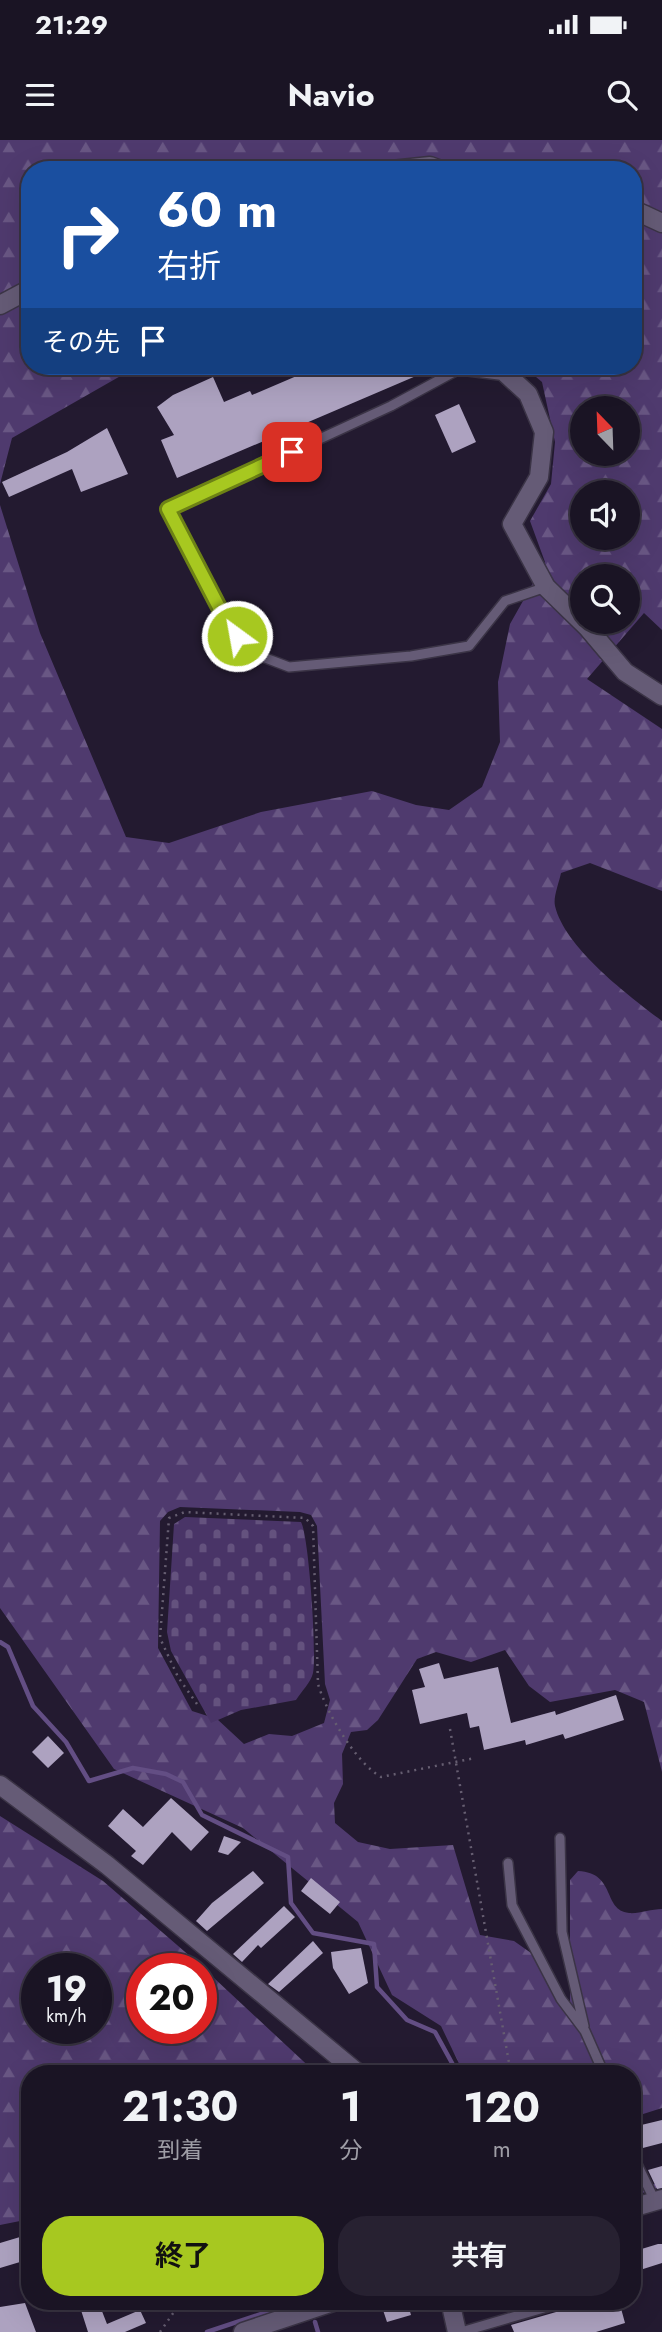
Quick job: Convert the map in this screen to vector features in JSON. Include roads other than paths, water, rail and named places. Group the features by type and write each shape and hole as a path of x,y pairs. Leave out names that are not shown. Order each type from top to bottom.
{"street":[{"path":"642,214 662,223"},
{"path":"0,305 21,294"},
{"path":"507,375 528,394 544,432 539,477 512,524 546,587 587,627 625,672 662,696"},
{"path":"0,1786 107,1865 348,2065"},
{"path":"641,2205 658,2200"},
{"path":"243,2332 309,2310"},
{"path":"453,2310 459,2332"}],"lane":[{"path":"448,375 391,406 168,509 223,615 237,636 255,654 289,667 411,656 469,646 505,601 546,587"},
{"path":"560,1838 562,1932 586,2031 600,2065"},
{"path":"508,1863 512,1905 561,1999 586,2031"},
{"path":"641,2170 658,2200"},
{"path":"459,2332 537,2310"}],"waterway":[{"path":"0,1642 8,1647 33,1706 66,1742 89,1781 133,1768 166,1774 183,1782 202,1815 288,1857 291,1903 313,1933 374,1944 377,1987 407,2020 435,2032 453,2065"},
{"path":"641,2191 662,2184"},
{"path":"207,2332 273,2310"},
{"path":"315,2322 318,2332"}]}
